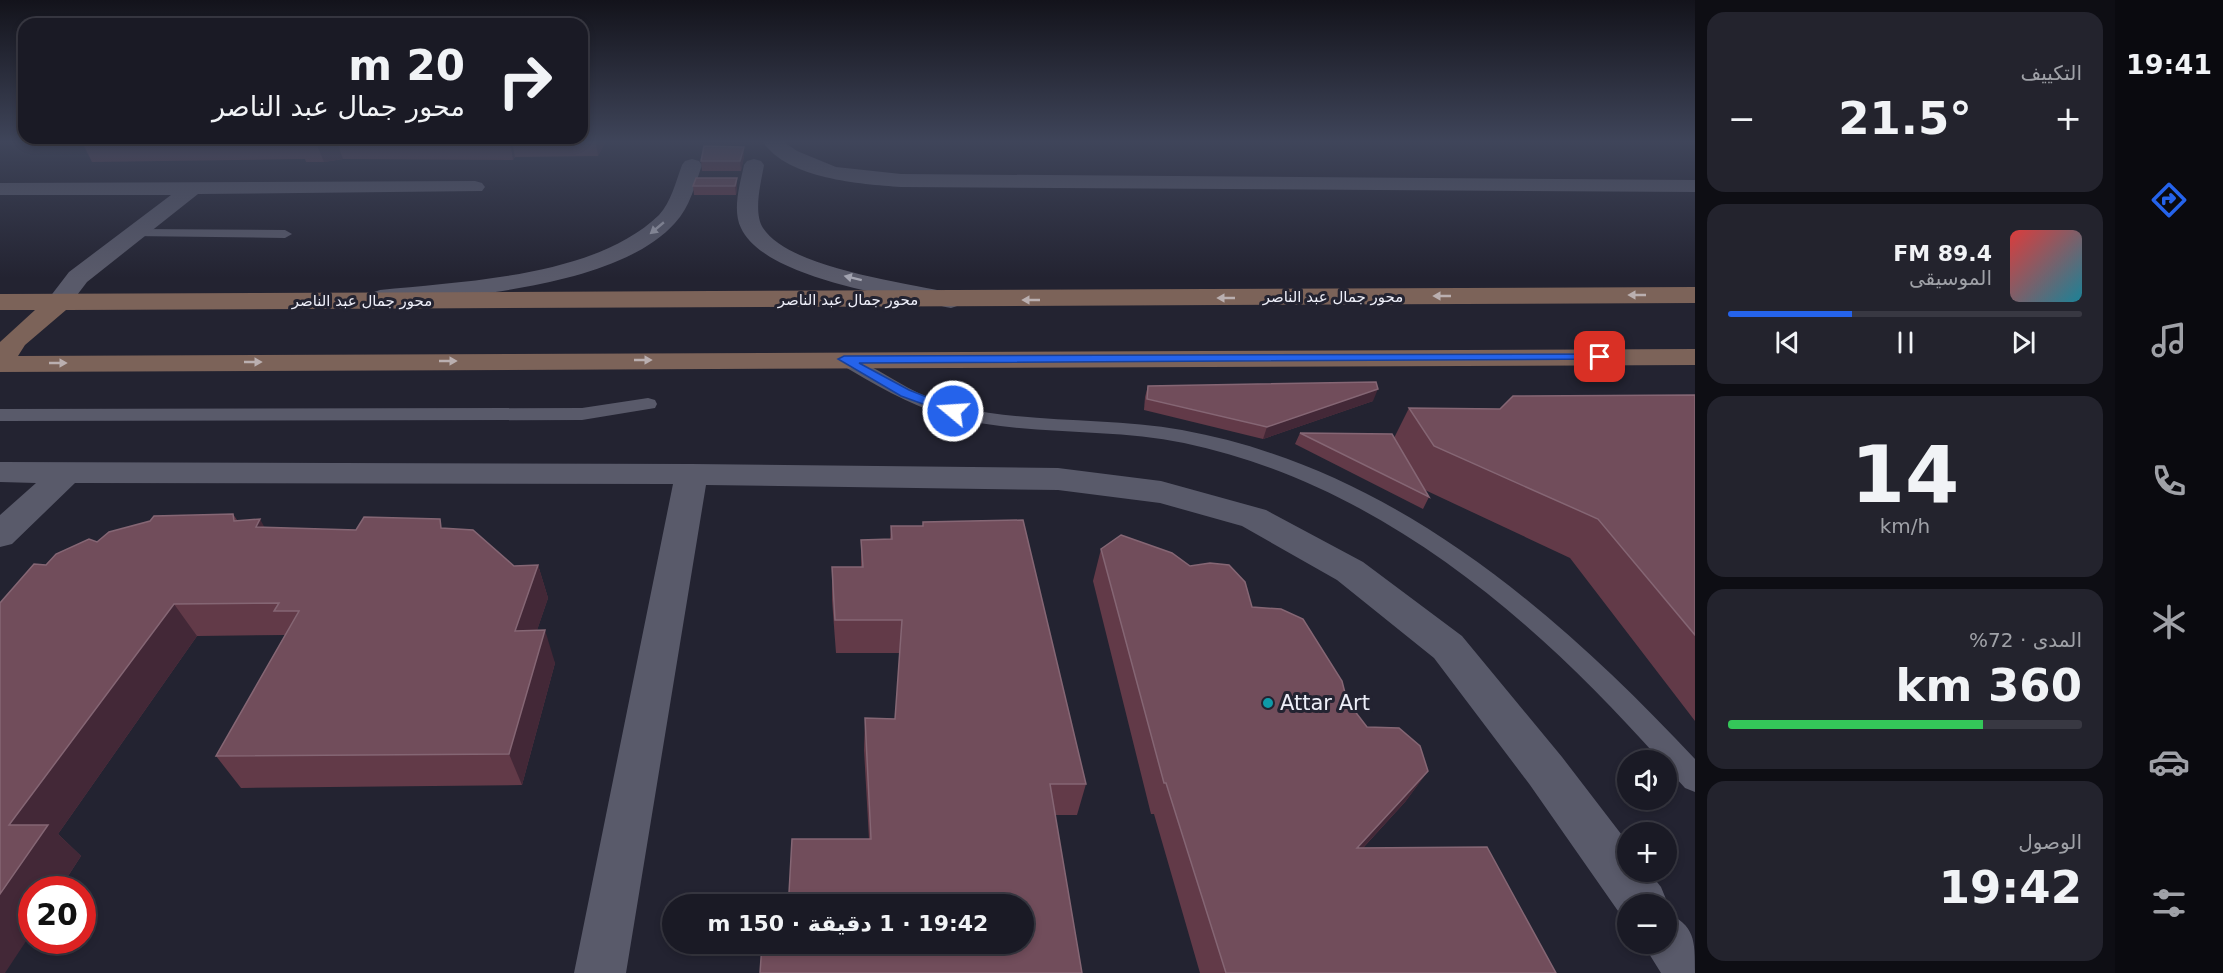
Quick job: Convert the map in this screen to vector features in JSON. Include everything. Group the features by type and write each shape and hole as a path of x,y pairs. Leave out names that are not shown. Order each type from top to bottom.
{"main road":[{"name":"محور جمال عبد الناصر","path":"0,302 951,300 1695,295"},
{"path":"0,363 15,340 59,302"},
{"path":"0,363 1695,357"}],"street":[{"path":"0,189 360,187"},
{"path":"363,301 514,280 573,267 609,255 637,242 660,226 674,210 686,187"},
{"path":"750,187 751,228 758,239 771,249 809,266 951,300"},
{"path":"59,302 78,277 193,188"},
{"path":"0,472 691,474 1058,479 1161,492 1254,518 1350,571 1448,648 1546,771 1636,894"},
{"path":"0,535 67,472"},
{"path":"600,973 691,474"},
{"path":"1677,952 1693,973"}],"lane":[{"path":"137,233 285,234"},
{"path":"844,359 905,393 953,411 1010,420 1141,429 1188,438 1285,466 1383,510 1470,565 1527,609 1574,653 1695,779"},
{"path":"0,415 582,414 648,404"}],"building":[{"path":"1376,382 1378,389 1267,427 1147,399 1148,386"},
{"path":"1695,395 1695,635 1598,519 1434,446 1409,408 1500,409 1513,396"},
{"path":"1300,433 1392,434 1429,497"},
{"path":"233,514 234,521 260,519 256,527 356,530 364,517 440,519 441,528 473,530 514,566 538,565 515,631 545,630 509,754 216,756 299,611 274,611 279,603 174,604 9,825 48,825 0,894 0,603 34,564 46,565 56,554 89,539 97,542 109,532 150,521 154,516"},
{"path":"1023,520 1086,784 1050,784 1082,973 760,973 761,954 1034,954 1034,894 766,894 789,893 792,839 871,839 865,718 895,719 902,620 835,620 832,567 863,567 861,540 892,539 891,526 923,526 923,522"},
{"path":"1121,535 1172,553 1190,566 1210,563 1229,565 1245,582 1252,607 1281,609 1303,619 1342,681 1347,701 1367,727 1399,728 1420,746 1428,771 1357,848 1487,847 1556,973 1226,973 1166,783 1164,783 1101,549"}],"place":[{"name":"Attar Art","path":"1268,703"}],"route":[{"path":"953,411 905,393 844,359 1600,357"}]}
